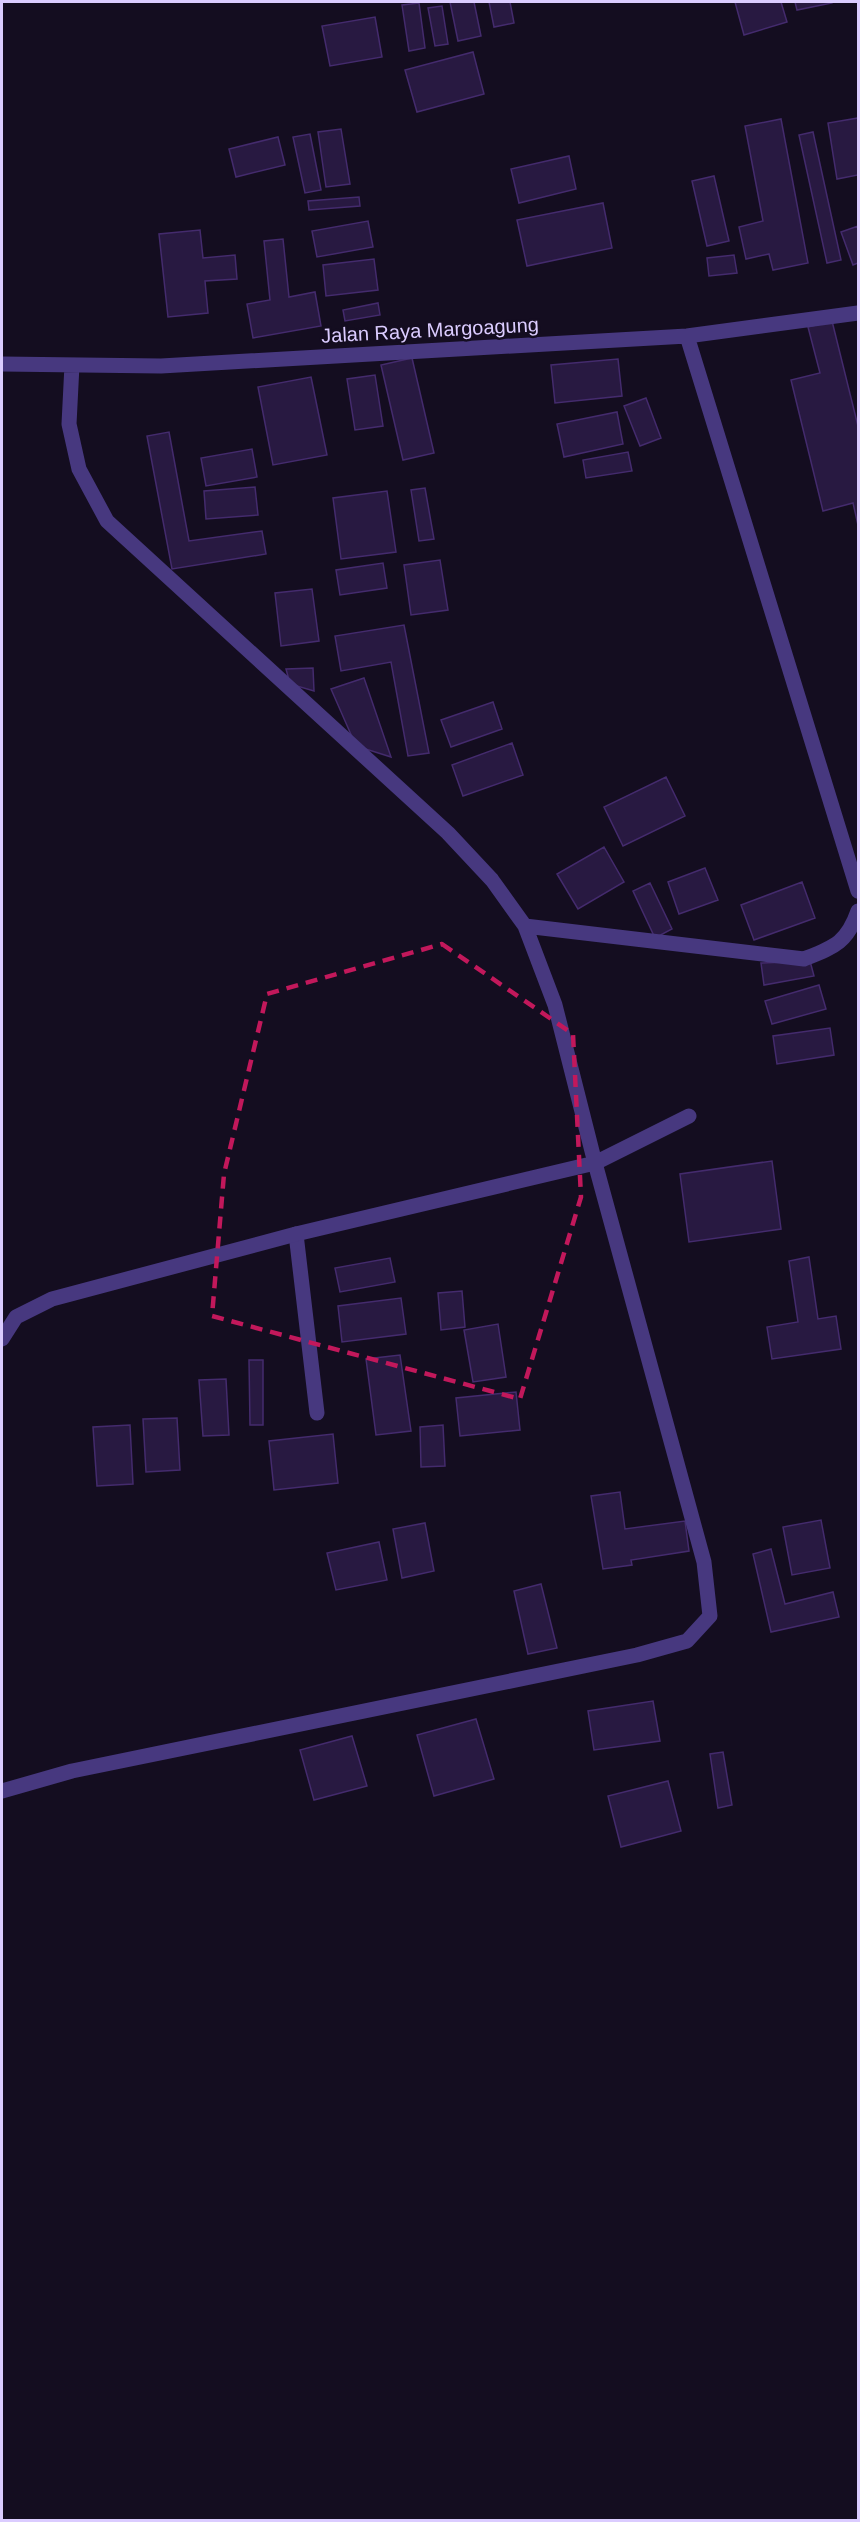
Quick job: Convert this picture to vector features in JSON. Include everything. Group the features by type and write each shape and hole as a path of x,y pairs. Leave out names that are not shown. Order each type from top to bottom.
{"street":[{"name":"Jalan Raya Margoagung","path":"2,364 161,366 687,336 858,313"},
{"path":"687,336 858,891"},
{"path":"2,1791 72,1770 599,1663 687,1641 710,1616 704,1562 595,1163 555,1005 525,927 492,880 448,833 107,521 79,469 69,424 72,365"},
{"path":"525,927 804,959 833,947 851,931 858,911"},
{"path":"2,1339 16,1317 52,1299 296,1234 595,1163 689,1116"},
{"path":"296,1234 317,1413"}],"highlighted area":[{"path":"442,944 573,1034 581,1197 520,1399 212,1316 224,1174 267,994"}],"building":[{"path":"450,2 474,2 481,36 458,41"},
{"path":"489,2 510,2 514,23 494,27"},
{"path":"735,2 781,2 787,22 744,35"},
{"path":"795,2 832,2 832,3 797,10"},
{"path":"419,3 425,48 409,51 402,5"},
{"path":"442,6 448,44 435,46 428,8"},
{"path":"375,17 382,57 330,66 322,26"},
{"path":"473,52 484,94 417,112 405,70"},
{"path":"858,118 858,175 837,179 828,123"},
{"path":"781,119 808,263 773,270 769,254 746,259 739,227 763,221 745,126"},
{"path":"341,129 350,184 326,187 318,132"},
{"path":"813,132 841,260 827,263 799,135"},
{"path":"310,134 321,190 305,193 293,137"},
{"path":"278,137 285,165 236,177 229,149"},
{"path":"569,156 576,189 519,203 511,169"},
{"path":"714,176 729,241 707,246 692,181"},
{"path":"359,197 360,206 309,210 308,201"},
{"path":"603,203 612,248 527,266 517,220"},
{"path":"368,221 373,247 317,257 312,231"},
{"path":"858,226 858,263 853,265 841,232"},
{"path":"200,230 203,258 235,255 237,279 205,281 208,313 168,317 159,234"},
{"path":"283,239 289,297 315,292 321,326 253,338 247,304 270,300 264,241"},
{"path":"734,255 737,273 709,276 707,258"},
{"path":"374,259 378,290 326,296 323,265"},
{"path":"378,303 380,315 345,321 343,310"},
{"path":"832,321 858,426 858,525 853,503 823,511 791,380 820,373 808,327"},
{"path":"412,358 434,453 403,460 381,365"},
{"path":"618,359 622,396 555,403 551,365"},
{"path":"375,375 383,426 355,430 347,379"},
{"path":"311,377 327,455 273,465 258,387"},
{"path":"646,398 661,438 640,446 624,406"},
{"path":"617,412 623,444 564,457 557,424"},
{"path":"169,432 189,541 262,531 266,554 172,569 147,436"},
{"path":"252,449 257,477 206,486 201,458"},
{"path":"628,452 632,471 586,478 583,460"},
{"path":"255,487 258,515 206,519 204,491"},
{"path":"425,488 434,539 419,541 411,490"},
{"path":"387,491 396,552 341,559 333,498"},
{"path":"440,560 448,610 411,615 404,565"},
{"path":"383,563 387,588 340,595 336,570"},
{"path":"312,589 319,641 281,646 275,593"},
{"path":"404,625 429,753 408,756 391,662 341,671 335,636"},
{"path":"313,668 314,691 290,684 286,669"},
{"path":"364,678 391,757 356,746 331,689"},
{"path":"493,702 502,729 451,747 441,720"},
{"path":"512,743 523,775 463,796 452,765"},
{"path":"666,777 685,816 623,846 604,807"},
{"path":"604,847 624,882 578,909 557,874"},
{"path":"705,868 718,900 679,914 668,882"},
{"path":"802,882 815,918 754,940 741,905"},
{"path":"650,883 672,929 655,938 633,891"},
{"path":"810,961 814,976 764,985 761,963"},
{"path":"819,985 826,1009 772,1024 765,1001"},
{"path":"830,1028 834,1055 777,1064 773,1036"},
{"path":"772,1161 781,1229 689,1242 680,1174"},
{"path":"809,1257 818,1319 836,1316 841,1349 772,1359 767,1327 798,1322 789,1261"},
{"path":"390,1258 395,1282 340,1292 335,1268"},
{"path":"462,1291 465,1327 441,1330 438,1293"},
{"path":"401,1298 406,1334 342,1342 338,1306"},
{"path":"498,1324 506,1377 473,1382 464,1330"},
{"path":"400,1355 411,1431 376,1435 366,1359"},
{"path":"249,1360 263,1360 263,1425 250,1425"},
{"path":"226,1379 229,1435 203,1436 199,1380"},
{"path":"516,1392 520,1430 460,1436 456,1398"},
{"path":"177,1418 180,1470 146,1472 143,1419"},
{"path":"130,1425 133,1484 97,1486 93,1427"},
{"path":"443,1425 445,1466 421,1467 420,1427"},
{"path":"333,1434 338,1483 274,1490 269,1441"},
{"path":"620,1492 625,1529 685,1521 689,1551 631,1560 632,1565 603,1569 591,1496"},
{"path":"821,1520 830,1568 792,1575 783,1527"},
{"path":"425,1523 434,1571 402,1578 393,1529"},
{"path":"379,1542 387,1580 336,1590 327,1553"},
{"path":"771,1549 785,1604 833,1592 839,1617 771,1632 753,1554"},
{"path":"541,1584 557,1648 528,1654 514,1591"},
{"path":"653,1701 660,1741 594,1750 588,1711"},
{"path":"476,1719 494,1779 434,1796 417,1735"},
{"path":"352,1736 367,1786 314,1800 300,1750"},
{"path":"723,1752 732,1805 718,1808 710,1754"},
{"path":"668,1781 681,1831 621,1847 608,1796"}]}
